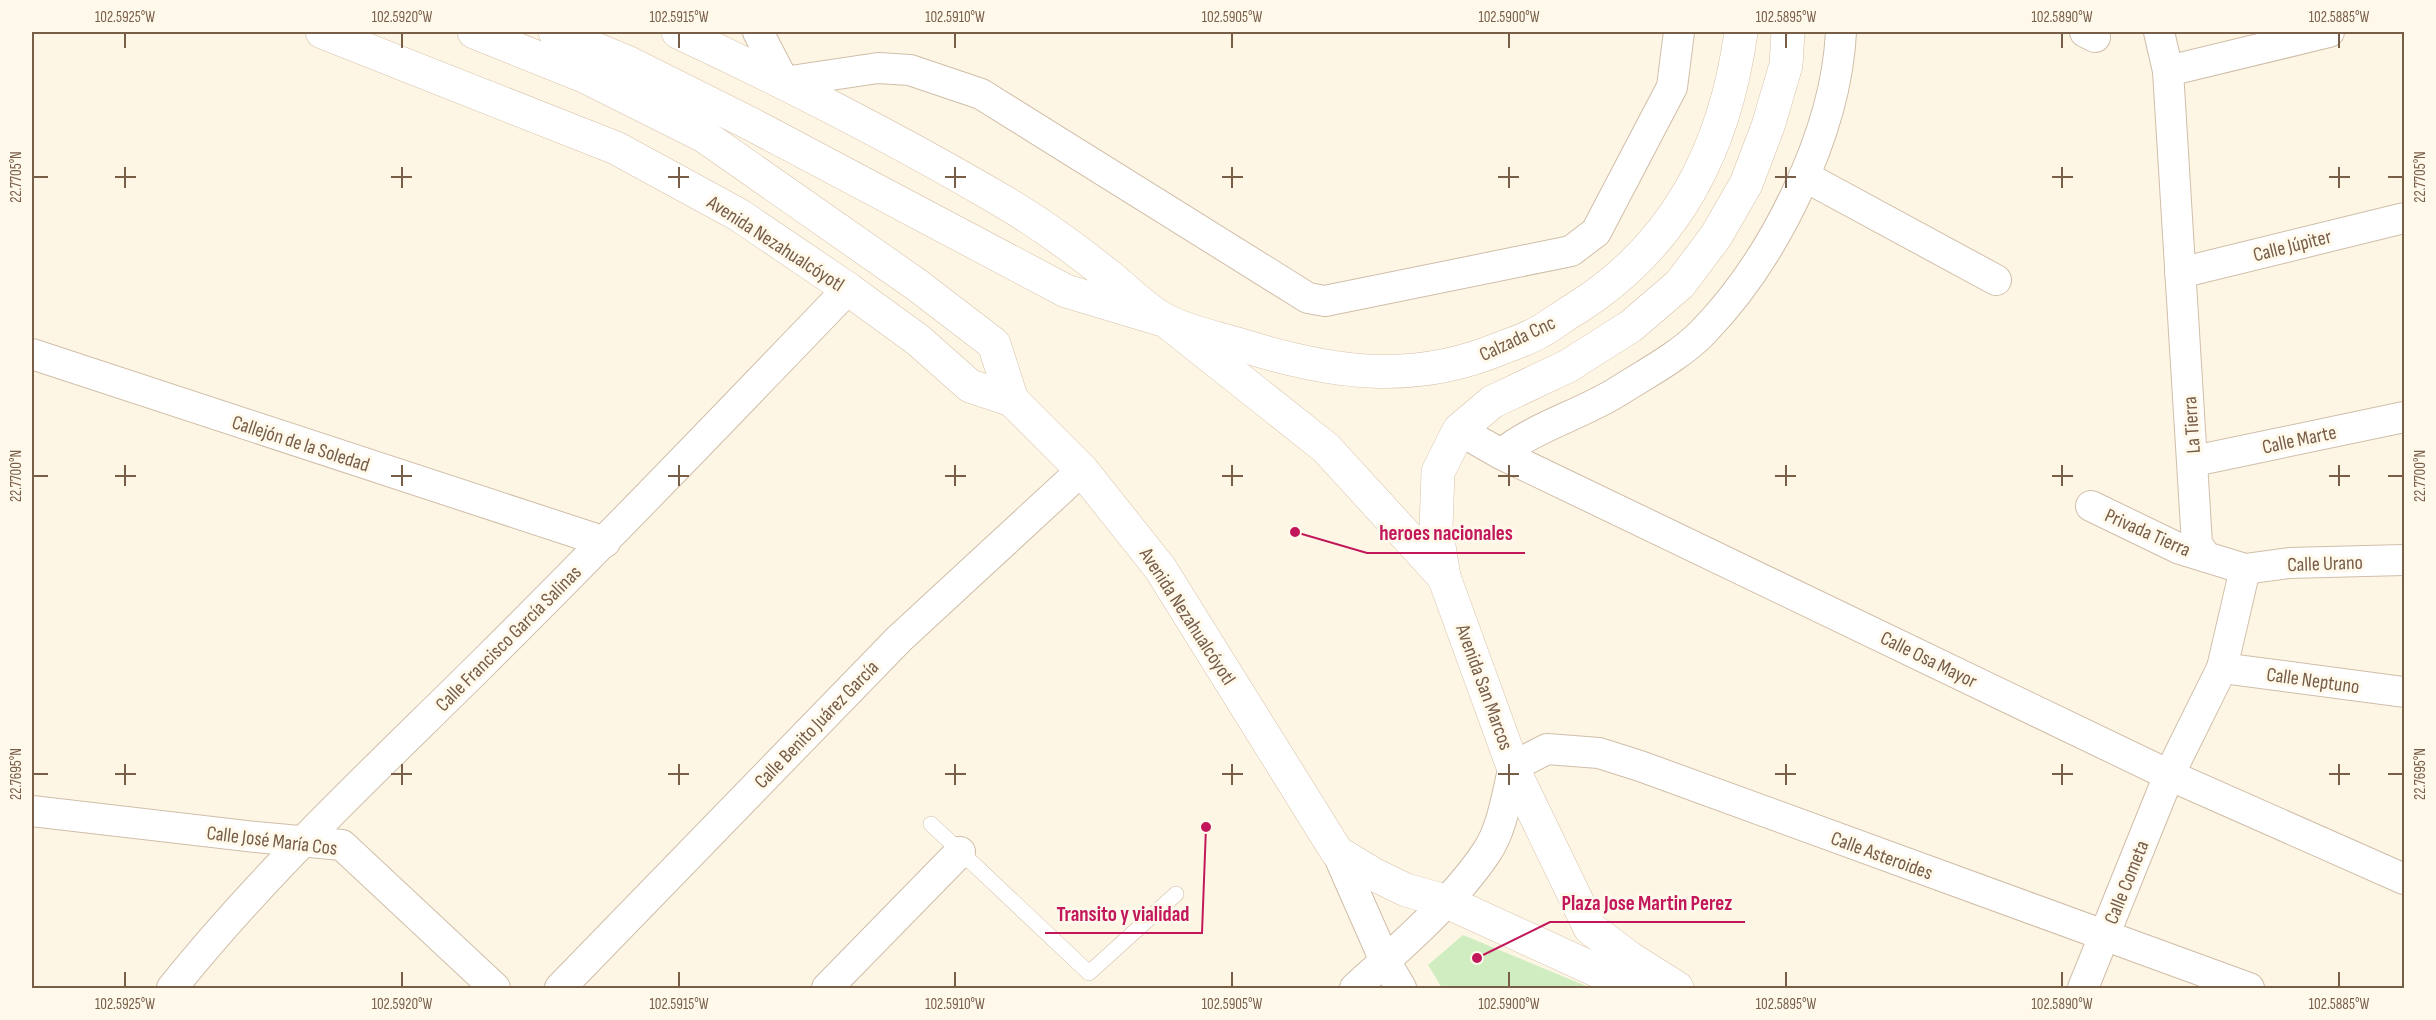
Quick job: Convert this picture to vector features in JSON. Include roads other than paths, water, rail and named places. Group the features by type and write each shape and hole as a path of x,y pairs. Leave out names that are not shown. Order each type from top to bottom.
{"main road":[{"name":"Avenida Nezahualcóyotl","path":"322,32 616,148 739,215 918,340 970,386 1012,400 1082,470 1160,568 1337,852"},
{"name":"Avenida Nezahualcóyotl","path":"474,32 586,77 704,136 917,285 994,344 1012,400"},
{"path":"555,32 629,63 751,124 1066,291 1166,321"},
{"path":"678,32 784,82 1001,200 1082,254 1326,448 1444,577"},
{"name":"Calzada Cnc","path":"1166,321 1295,362 1354,372 1419,372 1480,357 1539,332 1588,300 1629,267 1652,243 1688,196 1711,152 1723,121 1741,32"},
{"path":"1444,577 1436,528 1437,471 1459,430 1492,402 1568,366 1631,326 1680,284 1716,236 1746,184 1768,126 1786,65 1788,32"},
{"name":"Avenida San Marcos","path":"1444,577 1516,775 1590,928 1631,959 1677,988"},
{"path":"1337,852 1373,874 1406,890 1445,901 1635,988"}],"street":[{"path":"758,32 784,82 879,68 910,70 981,94 1308,298 1325,301 1571,251 1596,232 1672,87 1679,32"},
{"path":"1501,454 1518,440 1615,393 1702,334 1736,294 1772,238 1804,176 1834,90 1841,32"},
{"name":"La Tierra","path":"2159,32 2168,71 2198,544 2206,557"},
{"path":"2168,71 2329,32"},
{"path":"1804,176 1996,280"},
{"name":"Calle Júpiter","path":"2180,273 2404,218"},
{"name":"Calle Francisco García Salinas","path":"172,988 202,950 304,840 604,542 848,289"},
{"name":"Callejón de la Soledad","path":"32,354 604,542"},
{"name":"Calle Marte","path":"2194,461 2404,417"},
{"name":"Calle Osa Mayor","path":"1459,430 1501,454 2169,775 2404,879"},
{"name":"Calle Benito Juárez García","path":"560,988 899,639 1082,470"},
{"name":"Privada Tierra","path":"2091,506 2180,549 2206,557"},
{"path":"2169,775 2222,668 2245,569 2206,557"},
{"name":"Calle Urano","path":"2245,569 2289,563 2404,560"},
{"name":"Calle Neptuno","path":"2222,668 2404,692"},
{"name":"Calle Asteroides","path":"1514,766 1547,749 1599,753 2249,988"},
{"path":"1355,988 1445,901 1487,852 1501,820 1514,766"},
{"name":"Calle Cometa","path":"2083,988 2169,775"},
{"name":"Calle José María Cos","path":"32,811 256,837 342,844 495,988"},
{"path":"827,988 960,852"},
{"path":"1337,852 1385,961 1401,988"}],"lane":[{"path":"931,824 1089,973 1176,894"}],"place":[{"name":"heroes nacionales","path":"1295,532"},
{"name":"Transito y vialidad","path":"1206,827"},
{"name":"Plaza Jose Martin Perez","path":"1477,958"}]}
